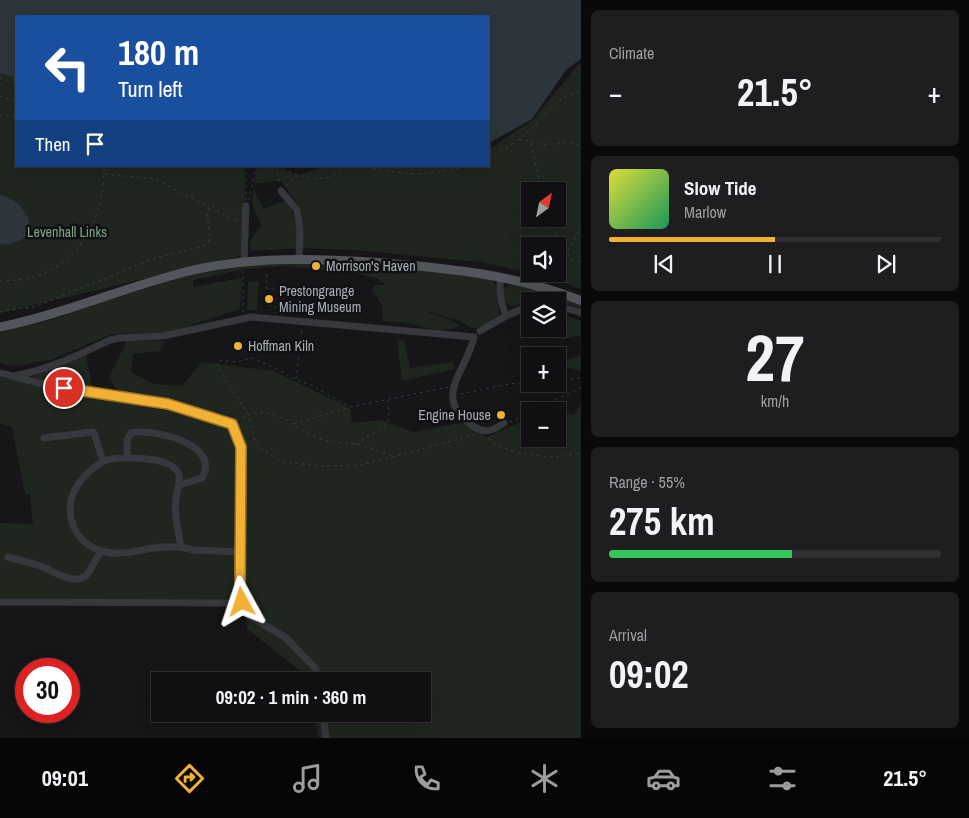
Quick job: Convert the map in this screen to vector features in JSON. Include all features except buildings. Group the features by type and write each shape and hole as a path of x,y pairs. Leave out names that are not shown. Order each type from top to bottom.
{"main road":[{"path":"0,327 40,318 185,272 244,262 299,259 448,268 501,277 542,287 581,301"}],"street":[{"path":"281,191 297,210 300,231 299,259"},
{"path":"244,262 246,206"},
{"path":"501,277 500,294 506,316"},
{"path":"566,308 581,313"},
{"path":"480,331 521,309"},
{"path":"14,376 52,366 110,340 162,336 242,318 274,318 474,337 472,350 456,378 453,395 456,407 463,418 474,427 485,432 495,430 504,423"},
{"path":"0,373 47,385 168,404 232,424 241,447 240,589 242,602 249,616 285,637 316,672"},
{"path":"44,438 92,432 94,433 103,461"},
{"path":"127,458 127,440 131,433 160,435 184,440 199,451 205,461 206,470 202,478 179,485"},
{"path":"180,547 176,497 180,476 177,470 168,464 155,460 127,458 103,461 79,483 71,500 70,516 74,530 80,539 102,552 135,552 161,547 180,547 193,550 240,552"},
{"path":"8,557 42,567 64,577 77,579 84,578 88,574 96,557 102,552"},
{"path":"0,602 242,602"},
{"path":"323,722 326,738"}],"path":[{"path":"0,78 15,83"},
{"path":"490,157 506,148 535,125 550,107 568,95 581,91"},
{"path":"0,96 15,102"},
{"path":"0,114 15,117"},
{"path":"518,139 531,144 544,145 568,142 581,147"},
{"path":"531,144 540,182"},
{"path":"0,282 14,282 59,266 77,251 93,226 100,206 104,167"},
{"path":"244,167 246,172 246,206"},
{"path":"104,174 155,180 209,207 212,206 222,214 235,220 249,201 256,167"},
{"path":"277,167 281,191"},
{"path":"280,167 310,178 328,178 345,167"},
{"path":"365,167 401,174 422,175 462,167"},
{"path":"281,191 298,174"},
{"path":"0,312 36,306 155,258 200,248 207,244 210,237 207,213 209,207"},
{"path":"554,228 572,260 581,262"},
{"path":"567,250 581,228"},
{"path":"242,318 244,262"},
{"path":"267,274 266,288 283,291 282,306 270,307 270,304"},
{"path":"274,318 275,307"},
{"path":"296,380 302,321"},
{"path":"350,406 311,385 296,380 280,370 252,358 236,362 219,360 217,367 248,414 256,445 282,462 322,466 362,465 485,432 492,441 511,451 554,457 581,453"},
{"path":"566,379 581,378"},
{"path":"453,395 521,383"},
{"path":"294,424 350,406 454,386"},
{"path":"551,402 581,387"},
{"path":"356,444 385,426 389,419 388,399"},
{"path":"236,419 248,414 265,412 280,416 298,428 326,441 356,444 396,457"},
{"path":"504,423 521,416"}],"green space":[{"path":"581,63 581,289 562,282 566,282 566,237 521,237 521,271 481,262 355,250 305,248 251,251 250,241 260,227 262,227 252,204 254,186 256,195 264,209 286,200 293,214 297,233 302,233 301,209 281,181 255,184 257,167 273,167 300,175 322,167 490,167 490,148 533,120"},
{"name":"Levenhall Links","path":"0,69 15,75 15,167 245,167 244,255 0,313"},
{"path":"272,263 336,264 439,271 492,280 496,285 499,315 482,327 472,328 460,321 427,311 449,319 460,326 444,330 408,323 383,321 382,306 372,289 376,285 386,285 376,278 355,273 286,266 245,269 193,280 193,287 242,278 240,309 190,326 162,333 112,334 50,360 15,366 0,363 0,333 64,316 63,314 193,274"},
{"path":"259,281 257,310 247,310 248,282"},
{"path":"510,284 544,292 521,292 521,304 515,306 507,304 504,300 503,290"},
{"path":"566,300 581,305 581,309 566,304"},
{"path":"566,315 581,321 581,335 561,340 561,337 566,337"},
{"path":"404,339 410,368 453,362 454,369 402,381 397,340"},
{"path":"127,341 165,341 160,351 133,354 131,372 153,384 182,386 201,362 274,371 350,408 352,423 380,420 413,432 460,423 487,437 521,422 521,447 566,447 566,412 574,415 581,404 581,738 319,738 316,722 431,722 431,672 302,672 247,629 244,481 236,528 237,600 0,599 0,523 33,524 30,494 25,494 12,427 0,424 0,377 112,396 112,401 138,403 179,414 118,392 109,377"},
{"path":"86,355 92,386 47,383 31,377"},
{"path":"581,356 581,371 566,368 566,359"}],"shaded area":[{"path":"0,0 581,0 581,59 566,70 532,119 490,142 490,15 15,15 15,78 0,73"},
{"path":"0,195 18,204 27,216 30,227 29,232 21,240 0,244"}],"place":[{"name":"Morrison's Haven","path":"316,266"},
{"name":"Prestongrange Mining Museum","path":"269,299"},
{"name":"Hoffman Kiln","path":"238,346"},
{"name":"Engine House","path":"501,415"}],"route":[{"path":"64,388 168,404 232,424 241,447 240,589 242,602"}]}
